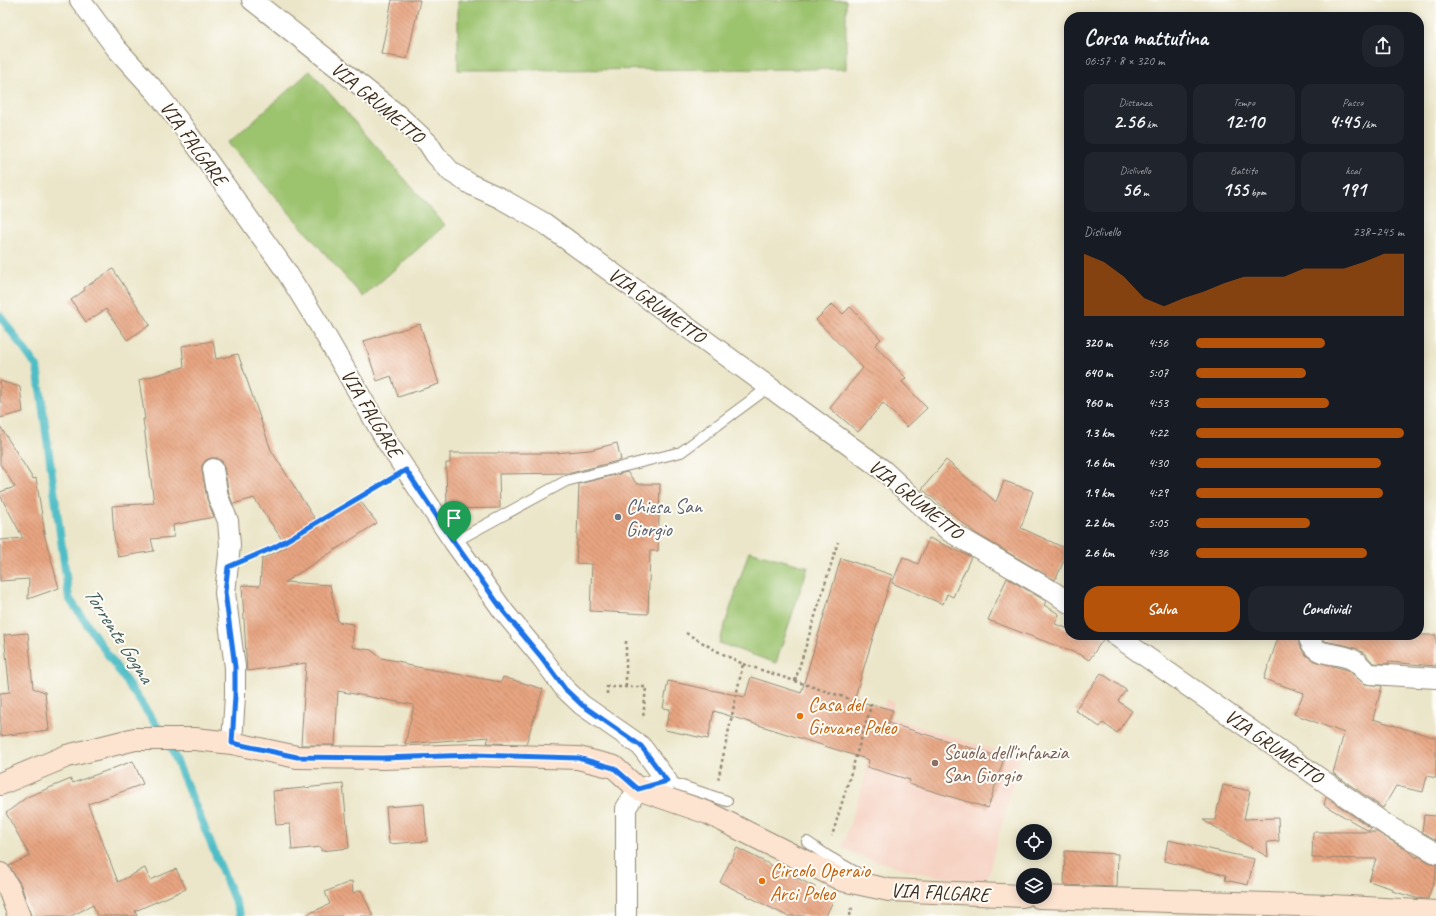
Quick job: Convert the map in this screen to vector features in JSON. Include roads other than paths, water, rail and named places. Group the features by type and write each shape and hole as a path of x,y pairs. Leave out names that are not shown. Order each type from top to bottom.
{"street":[{"name":"VIA FALGARE","path":"80,0 116,48 156,92 179,121 286,271 320,326 387,442 454,542 504,612 542,658 565,689 582,705 641,746 667,781"},
{"name":"VIA GRUMETTO","path":"252,0 398,115 428,143 435,154 451,172 472,185 500,198 544,223 883,470 949,531 1064,599"},
{"path":"213,469 218,497 228,521 230,545 225,592 235,667 232,743"},
{"name":"VIA GRUMETTO","path":"1122,640 1388,826 1436,854"},
{"path":"1309,640 1321,653 1333,654 1354,660 1365,672 1370,674 1436,678"},
{"name":"VIA FALGARE","path":"0,784 67,756 135,739 196,740 232,743 297,757 382,758 475,755 578,758 614,768 638,789 708,813 842,880 889,890 1016,896"},
{"path":"626,916 626,808 638,789 667,781"},
{"path":"0,874 9,888 19,916"},
{"path":"1052,898 1331,911 1436,912"}],"lane":[{"path":"454,542 566,481 681,452 769,387"},
{"path":"667,781 728,802"},
{"path":"807,842 826,855 889,890"}],"waterway":[{"name":"Torrente Gogna","path":"0,316 37,367 69,598 170,745 241,916"}],"place":[{"name":"Chiesa San Giorgio","path":"618,517"},
{"name":"Casa del Giovane Poleo","path":"800,716"},
{"name":"Scuola dell'infanzia San Giorgio","path":"935,763"},
{"name":"Circolo Operaio Arci Poleo","path":"762,881"}]}
